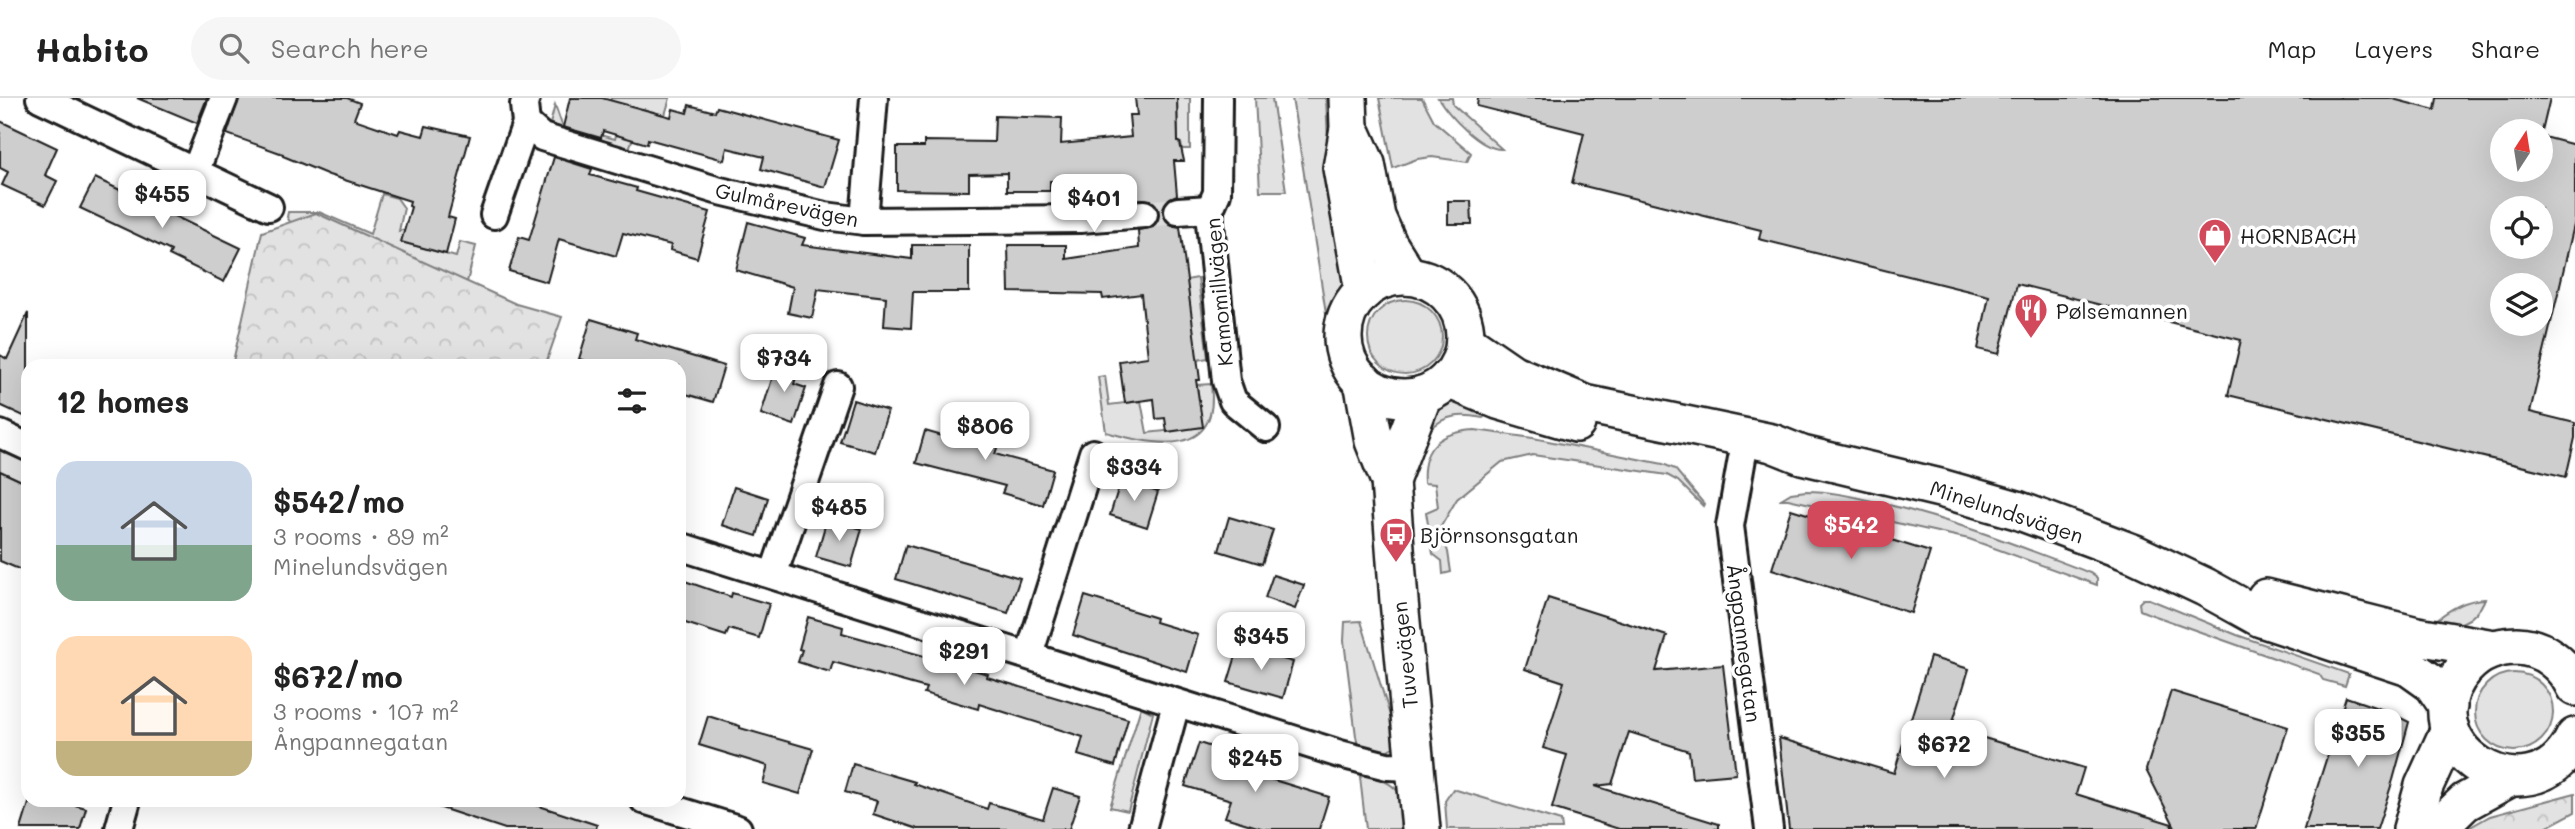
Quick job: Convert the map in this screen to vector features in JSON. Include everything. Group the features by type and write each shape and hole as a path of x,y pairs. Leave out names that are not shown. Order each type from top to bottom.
{"main road":[{"path":"1349,113 1366,164 1376,217 1388,244 1408,276"},
{"path":"1349,113 1342,168 1364,291 1384,279 1408,276 1433,283 1453,300 1461,315 1465,341"},
{"name":"Tuvevägen","path":"1364,291 1347,315 1343,336 1350,364 1363,382 1374,441 1390,481 1422,829"},
{"name":"Tuvevägen","path":"1390,481 1436,387 1460,362 1465,341"},
{"name":"Minelundsvägen","path":"1465,341 1513,374 1585,404 1772,443 1802,455 1940,488 2017,510 2135,554 2205,587 2261,618 2409,667 2433,684 2449,717 2460,750 2468,759 2487,772 2509,778"},
{"path":"1363,382 1379,392 1396,397 1436,387"},
{"name":"Minelundsvägen","path":"1436,387 1626,434 1742,458 1802,455"},
{"name":"Minelundsvägen","path":"2205,587 2281,600 2417,636 2494,649 2524,647 2545,654 2562,667 2575,687"},
{"path":"2412,829 2449,717 2453,687 2463,671 2477,658 2494,649"},
{"path":"2437,829 2465,802 2509,778 2532,775 2568,756"}],"street":[{"path":"40,98 269,207"},
{"path":"195,172 224,98"},
{"path":"864,221 874,98"},
{"name":"Kamomillvägen","path":"1218,98 1217,193 1210,209 1211,245 1226,382 1233,401 1266,428"},
{"name":"Gulmårevägen","path":"526,110 542,137 685,181 825,216 864,221 1080,219 1144,214"},
{"name":"Gulmårevägen","path":"494,215 526,110"},
{"path":"1178,211 1210,209"},
{"path":"773,575 838,386"},
{"path":"0,434 21,444"},
{"path":"1029,655 1093,453"},
{"name":"Ångpannegatan","path":"1742,458 1730,526 1769,829"},
{"path":"686,548 1340,754 1387,766 1415,767"},
{"path":"1142,829 1176,704"},
{"path":"119,829 125,807"},
{"path":"667,807 738,829"}],"green space":[{"path":"611,98 670,98 665,115 643,109 629,149 550,124 555,105 562,125 615,139 624,107 610,103"},
{"path":"1177,98 1190,98 1190,149 1182,149 1181,143 1178,142"},
{"path":"1255,98 1272,98 1286,191 1260,191"},
{"path":"1292,98 1326,98 1329,163 1347,281 1339,311 1326,313"},
{"path":"1379,98 1422,98 1434,121 1471,153 1467,162 1432,157 1417,159 1393,168"},
{"path":"1438,98 1452,98 1453,105 1502,149 1493,148 1475,138 1457,122"},
{"path":"382,194 397,198 404,208 399,231 405,229 402,242 456,257 460,242 476,246 466,286 301,239 287,217 288,212 319,212 370,234"},
{"path":"316,213 516,304 562,317 547,359 234,359 262,232"},
{"path":"1198,278 1208,358 1197,360 1186,280"},
{"path":"1405,300 1426,306 1436,316 1442,337 1436,358 1426,368 1405,374 1384,368 1374,358 1368,337 1374,316 1384,306"},
{"path":"1105,376 1109,405 1141,401 1147,433 1202,427 1197,385 1211,384 1211,408 1206,425 1195,436 1163,443 1106,432 1098,377"},
{"path":"1454,400 1488,413 1483,418 1448,418 1430,430 1424,429 1435,406"},
{"path":"1475,430 1533,438 1663,464 1675,469 1704,504 1703,506 1678,481 1667,475 1533,455 1502,462 1457,499 1440,528 1451,572 1443,574 1442,561 1433,554 1426,512 1438,507 1435,484 1424,483 1426,459 1430,450 1443,438"},
{"path":"4,449 21,457 21,481 0,471 0,450"},
{"path":"1806,491 1865,499 1963,526 2090,573 2097,578 2097,585 1969,539 1781,499 1791,493"},
{"path":"2143,599 2349,674 2345,686 2323,680 2319,674 2140,610 2139,603"},
{"path":"2485,599 2469,619 2455,625 2430,625 2455,607"},
{"path":"1361,621 1392,722 1393,747 1386,751 1358,746 1356,736 1344,641 1345,622"},
{"path":"2506,673 2522,673 2536,679 2547,690 2553,704 2553,720 2547,734 2536,745 2522,751 2506,751 2492,745 2481,734 2475,720 2475,704 2481,690 2492,679"},
{"path":"1141,707 1153,713 1128,811 1110,807"},
{"path":"1366,775 1394,787 1401,799 1405,829 1366,829 1360,777"},
{"path":"1453,789 1561,821 1562,829 1447,829 1445,801"},
{"path":"2575,793 2575,812 2543,829 2467,829 2490,816"}],"building":[{"path":"137,98 207,98 197,123"},
{"path":"239,98 347,98 360,103 354,119 398,134 400,130 423,136 426,126 470,136 448,217 455,219 446,254 401,242 411,207 410,201 329,175 283,154 227,134"},
{"path":"570,98 602,98 671,117 673,109 687,113 689,105 715,112 717,107 839,140 825,187 761,169 764,157 727,148 724,160 648,139 647,144 603,131 601,138 563,127"},
{"path":"1135,98 1177,98 1178,142 1184,161 1174,161 1177,195 1164,203 1162,213 1170,225 1180,227 1200,380 1196,380 1203,427 1167,432 1165,418 1156,419 1154,399 1125,403 1119,361 1148,357 1141,294 1103,299 1102,294 1009,292 1008,245 1066,245 1066,259 1139,248 1138,230 1153,227 1160,213 1151,200 1137,199 1135,181 1099,185 1099,181 1050,181 1050,191 1007,191 1007,173 969,174 969,191 897,190 897,147 924,147 924,141 994,142 995,116 1062,118 1061,144 1131,137 1129,115 1137,115"},
{"name":"HORNBACH","path":"1478,98 2389,98 2435,110 2437,98 2550,98 2545,119 2490,119 2490,182 2553,182 2553,139 2575,145 2575,221 2553,314 2553,273 2490,273 2490,336 2548,336 2530,412 2575,423 2575,438 2566,477 2228,395 2241,340 2017,284 1999,354 1978,349 1989,296 1759,239 1761,230 1572,183 1584,133 1477,106"},
{"path":"0,121 57,148 45,175 57,181 45,205 2,185 8,172 0,168"},
{"path":"554,157 592,169 590,175 710,212 697,258 670,250 671,245 623,233 616,256 559,239 547,282 509,271 519,237 529,240"},
{"path":"95,178 241,248 224,282 169,255 171,251 80,208"},
{"path":"1448,201 1471,201 1472,224 1448,224"},
{"path":"748,222 805,238 802,245 912,259 912,245 969,245 969,292 913,292 911,328 884,326 886,297 818,289 812,318 788,313 793,287 736,270"},
{"path":"28,313 28,359 21,359 21,415 0,405 0,355 7,359"},
{"path":"591,319 637,333 635,339 724,366 713,402 686,394 686,359 579,359"},
{"path":"778,360 799,367 794,384 806,388 794,425 761,414"},
{"path":"853,400 888,411 875,452 840,442"},
{"path":"969,418 1004,428 995,454 1053,470 1043,505 1002,493 1005,486 916,463 925,431 963,442"},
{"path":"0,471 21,481 21,570 0,561"},
{"path":"1121,480 1158,492 1147,527 1110,515"},
{"path":"734,487 768,498 757,536 722,525"},
{"path":"1791,509 1930,552 1911,613 1772,569"},
{"path":"1229,517 1273,530 1262,564 1219,551"},
{"path":"827,519 862,529 851,567 816,557"},
{"path":"906,545 1020,578 1008,613 896,579"},
{"path":"1273,575 1304,585 1295,609 1265,598"},
{"path":"686,581 731,597 732,593 769,604 759,638 729,629 726,636 686,623"},
{"path":"1085,596 1156,618 1155,622 1198,635 1187,672 1073,635"},
{"path":"1548,598 1667,636 1656,671 1723,665 1736,774 1692,778 1689,751 1629,732 1612,784 1595,786 1719,824 1719,829 1619,829 1552,808 1567,755 1543,748 1564,682 1525,669"},
{"path":"808,617 843,627 842,633 988,674 987,677 1128,719 1115,766 1078,755 1083,737 979,704 978,709 924,693 926,688 833,662 830,672 798,662"},
{"path":"1239,646 1293,662 1283,698 1228,682"},
{"path":"1930,657 1969,669 1951,728 2084,768 2076,794 2172,824 2172,829 1789,829 1779,738 1894,773"},
{"path":"2171,691 2288,727 2256,829 2176,829 2146,770"},
{"path":"2346,697 2409,722 2393,780 2377,829 2304,829"},
{"path":"708,716 813,749 800,794 763,783 768,766 699,745"},
{"path":"1199,743 1239,756 1235,768 1329,797 1319,829 1264,829 1225,817 1231,800 1185,786"},
{"path":"853,764 915,782 914,784 987,809 989,803 1043,819 1053,788 1080,796 1069,829 918,829 873,814 877,801 845,792"},
{"path":"28,807 86,808 80,829 21,829"},
{"path":"438,807 542,807 597,825 596,829 505,829"}],"tunnel":[{"path":"1144,214 1178,211"}],"place":[{"name":"HORNBACH","path":"2215,265"},
{"name":"Pølsemannen","path":"2031,340"},
{"name":"Björnsonsgatan","path":"1396,564"}]}
